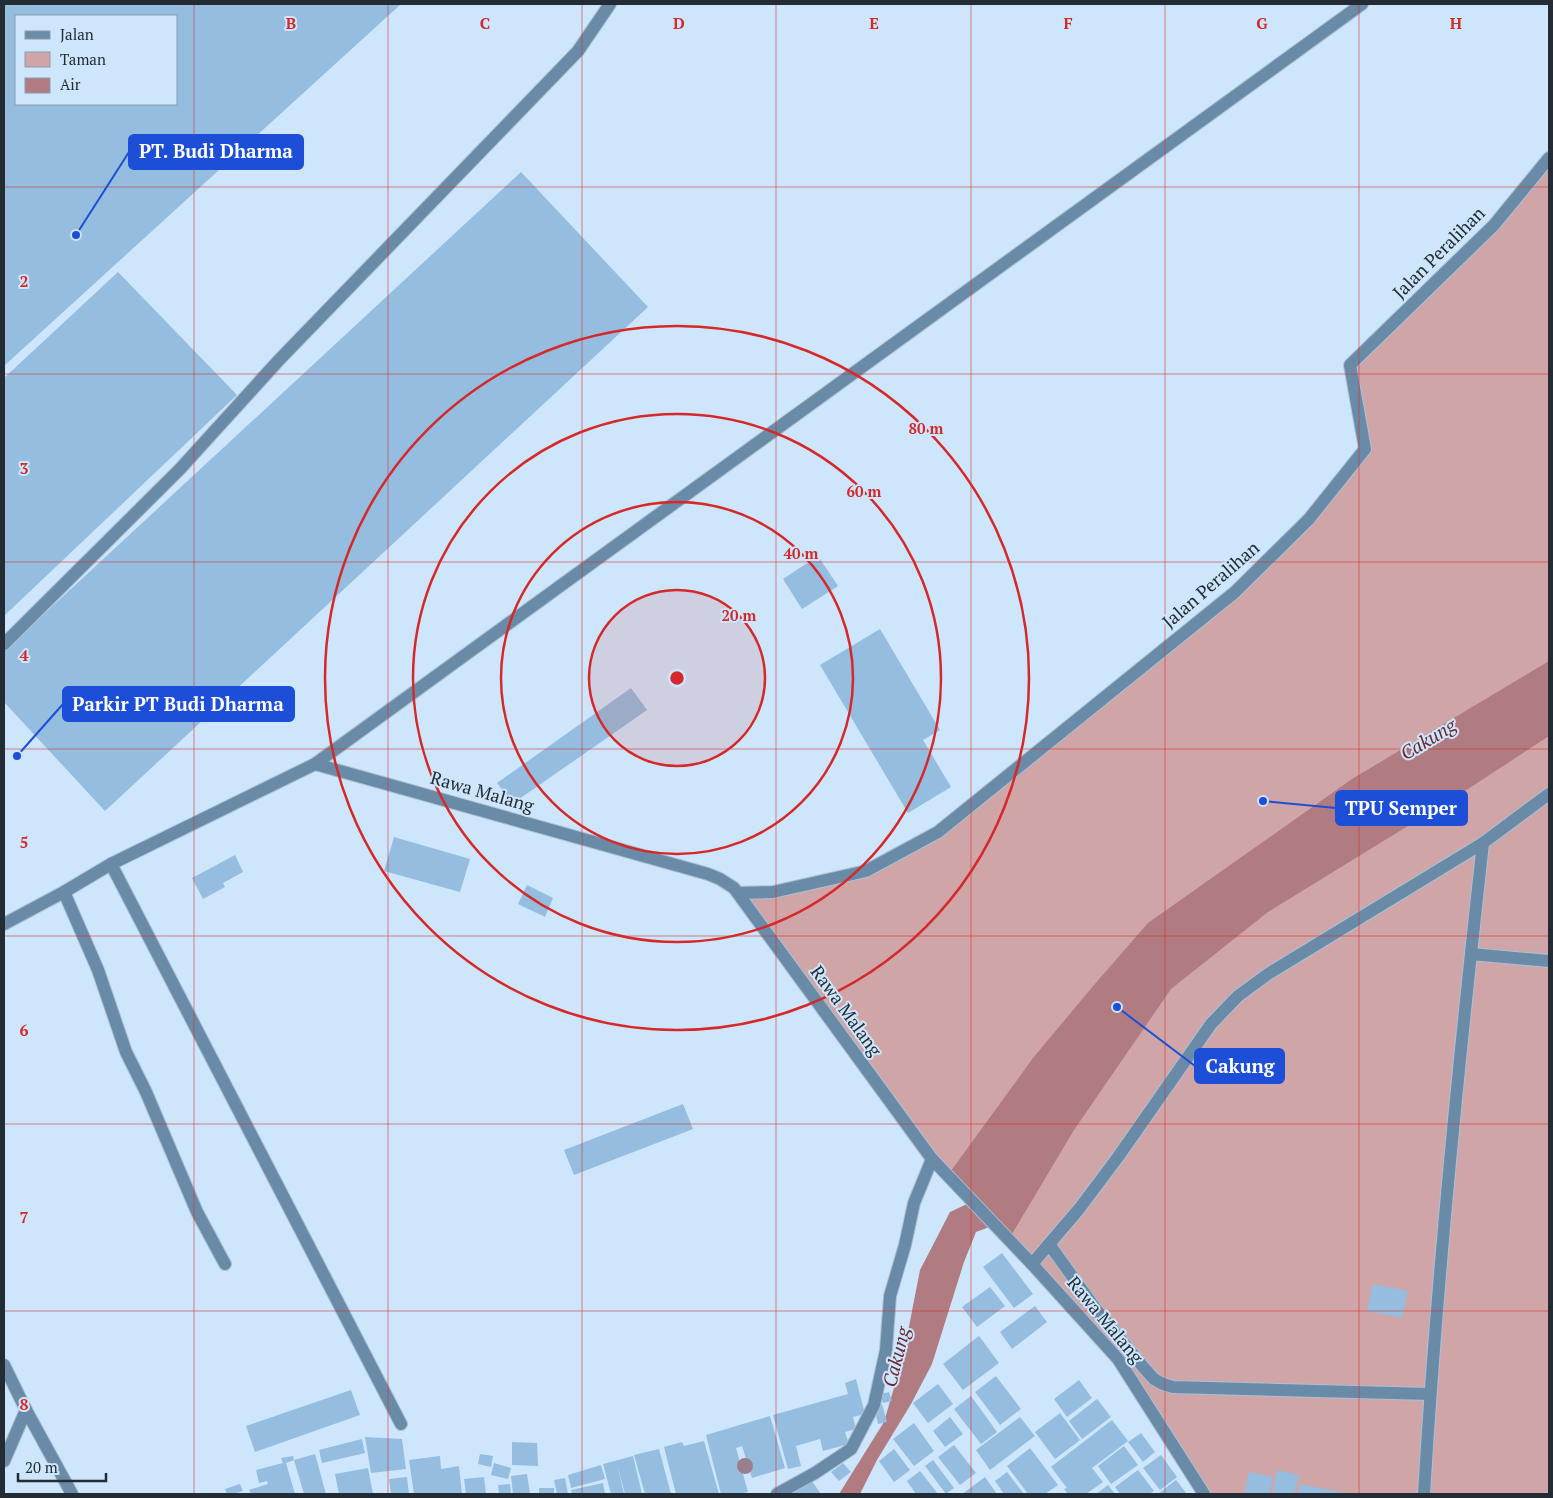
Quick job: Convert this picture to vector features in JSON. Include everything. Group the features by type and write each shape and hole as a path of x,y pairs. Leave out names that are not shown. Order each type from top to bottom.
{"street":[{"path":"4,644 180,469 286,352 578,51 610,4"},
{"path":"4,924 112,864 315,764 1362,4"},
{"name":"Jalan Peralihan","path":"738,893 773,892 866,871 938,832 1235,592 1308,519 1365,449 1350,365 1494,225 1549,158"},
{"name":"Rawa Malang","path":"315,764 708,874 727,883 738,893 932,1159 1009,1239 1118,1359 1204,1494"},
{"path":"1032,1264 1079,1209 1212,1024 1238,996 1268,974 1483,843 1549,794"},
{"path":"1424,1494 1430,1394 1483,843"},
{"path":"112,864 401,1424"},
{"path":"64,892 98,970 126,1052 146,1092 197,1212 225,1264"},
{"path":"1471,954 1549,961"},
{"path":"777,1494 815,1473 851,1449 874,1405 886,1350 890,1296 905,1245 914,1204 932,1159"},
{"path":"1049,1244 1120,1338 1154,1379 1163,1384 1173,1387 1430,1394"},
{"path":"4,1365 26,1410 72,1494"},
{"path":"4,1461 26,1410"}],"green space":[{"path":"1549,158 1549,1494 1202,1494 1118,1359 948,1175 738,893 866,871 938,832 1235,592 1365,449 1350,365 1494,225"}],"water":[{"path":"1549,661 1549,736 1468,789 1268,912 1171,989 1074,1130 1009,1239 948,1175 1033,1058 1148,923 1352,779"},
{"path":"967,1204 992,1226 976,1232 964,1262 932,1364 911,1404 877,1460 860,1494 839,1494 884,1422 903,1357 920,1270 950,1212"}],"building":[{"path":"4,4 401,4 4,366"},
{"path":"521,172 648,307 105,811 4,702 4,651"},
{"path":"118,272 237,395 4,616 4,378"},
{"path":"818,556 838,586 802,609 783,579"},
{"path":"880,629 940,730 923,740 951,787 908,813 820,665"},
{"path":"631,688 647,710 512,804 497,783"},
{"path":"394,837 470,859 460,892 384,871"},
{"path":"235,855 243,872 223,883 225,887 203,899 192,878"},
{"path":"527,885 553,898 545,917 518,904"},
{"path":"683,1104 693,1129 574,1175 564,1150"},
{"path":"1002,1253 1033,1294 1014,1308 983,1267"},
{"path":"1373,1284 1408,1291 1402,1318 1367,1311"},
{"path":"990,1287 1005,1306 977,1327 962,1307"},
{"path":"1035,1306 1047,1322 1012,1349 1000,1332"},
{"path":"979,1336 999,1363 963,1390 943,1364"},
{"path":"996,1376 1021,1409 1000,1425 975,1392"},
{"path":"856,1379 865,1414 853,1417 856,1429 845,1432 849,1444 823,1451 820,1439 796,1446 801,1466 788,1469 773,1415 848,1394 845,1383"},
{"path":"1079,1380 1092,1398 1067,1417 1054,1399"},
{"path":"938,1384 953,1404 928,1423 913,1403"},
{"path":"351,1390 360,1415 255,1452 246,1426"},
{"path":"889,1392 892,1401 883,1403 880,1394"},
{"path":"971,1396 997,1432 981,1444 954,1409"},
{"path":"1097,1399 1111,1417 1082,1439 1069,1421"},
{"path":"882,1404 887,1422 878,1424 874,1406"},
{"path":"1060,1413 1080,1440 1055,1459 1035,1432"},
{"path":"770,1416 785,1468 752,1478 742,1446 736,1448 748,1492 721,1494 706,1435"},
{"path":"950,1417 963,1434 945,1447 933,1431"},
{"path":"1020,1417 1035,1436 990,1470 976,1450"},
{"path":"1112,1420 1128,1441 1092,1468 1103,1482 1086,1494 1068,1494 1064,1489 1067,1488 1051,1467"},
{"path":"914,1423 934,1451 914,1466 893,1439"},
{"path":"1141,1433 1155,1452 1143,1462 1128,1442"},
{"path":"365,1437 402,1439 406,1469 371,1473"},
{"path":"362,1439 365,1453 322,1463 319,1450"},
{"path":"704,1441 719,1494 676,1494 664,1447 682,1442 684,1446"},
{"path":"512,1442 537,1443 538,1466 512,1465"},
{"path":"954,1445 976,1473 960,1485 938,1457"},
{"path":"1124,1446 1138,1465 1111,1484 1098,1466"},
{"path":"1030,1448 1058,1485 1045,1494 1028,1494 1007,1466"},
{"path":"659,1449 671,1494 645,1494 634,1455"},
{"path":"894,1449 910,1470 894,1482 879,1461"},
{"path":"315,1454 326,1494 304,1494 294,1460"},
{"path":"480,1454 493,1456 491,1467 478,1464"},
{"path":"1161,1455 1177,1477 1160,1490 1143,1468"},
{"path":"293,1456 294,1460 286,1463 295,1494 251,1494 249,1490 268,1484 267,1481 259,1483 256,1470 283,1463 281,1458"},
{"path":"440,1456 441,1469 459,1466 462,1494 414,1494 409,1460"},
{"path":"633,1456 642,1494 625,1494 617,1464 624,1494 611,1494 603,1464"},
{"path":"933,1460 954,1488 946,1494 925,1466"},
{"path":"494,1463 511,1468 508,1479 491,1475"},
{"path":"843,1463 851,1472 839,1481 831,1472"},
{"path":"601,1465 605,1479 571,1488 568,1475"},
{"path":"368,1468 373,1494 339,1494 335,1474"},
{"path":"1138,1470 1154,1491 1149,1494 1120,1494 1115,1487"},
{"path":"1277,1470 1299,1475 1294,1494 1272,1494"},
{"path":"920,1471 938,1494 916,1494 907,1481"},
{"path":"1007,1472 1024,1494 1004,1494 995,1481"},
{"path":"1249,1472 1273,1477 1269,1494 1244,1494"},
{"path":"527,1474 530,1494 513,1494 511,1476"},
{"path":"407,1477 409,1494 391,1494 389,1479"},
{"path":"484,1477 486,1494 466,1494 464,1479"},
{"path":"985,1477 997,1494 962,1494"},
{"path":"565,1478 568,1494 557,1494 554,1480"},
{"path":"811,1480 821,1494 794,1494 792,1491"},
{"path":"1176,1480 1187,1494 1158,1494"},
{"path":"603,1483 605,1494 572,1494 571,1490"},
{"path":"240,1484 243,1491 227,1494 225,1489"},
{"path":"510,1484 511,1494 499,1494 498,1485"},
{"path":"1300,1484 1344,1493 1344,1494 1298,1494"},
{"path":"1108,1485 1115,1494 1096,1494"},
{"path":"539,1488 554,1488 554,1494 539,1494"}],"place":[{"name":"PT. Budi Dharma","path":"76,235"},
{"name":"Parkir PT Budi Dharma","path":"17,756"},
{"name":"TPU Semper","path":"1263,801"},
{"name":"Cakung","path":"1117,1007"}]}
